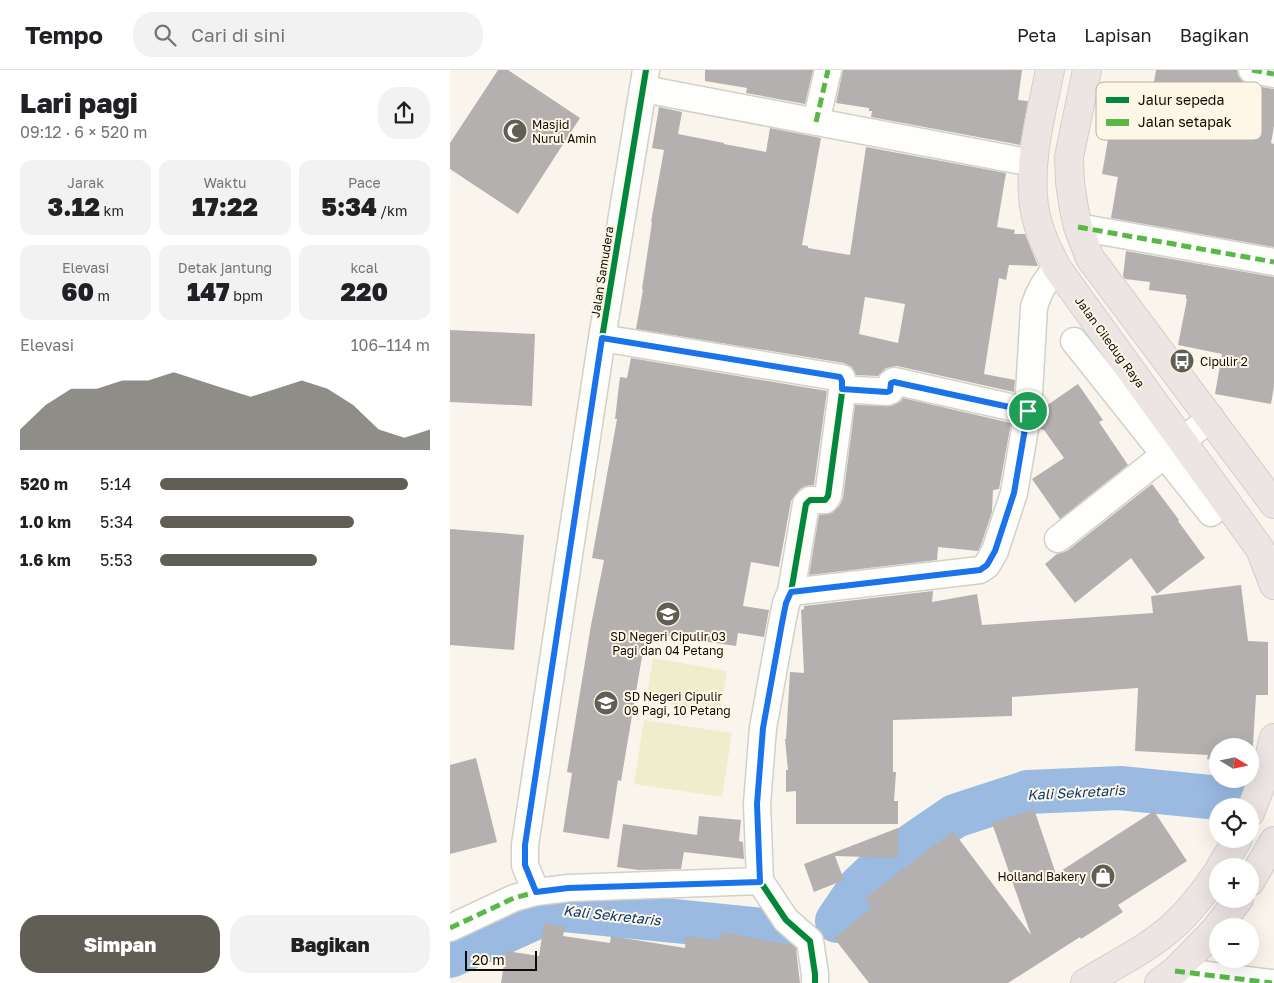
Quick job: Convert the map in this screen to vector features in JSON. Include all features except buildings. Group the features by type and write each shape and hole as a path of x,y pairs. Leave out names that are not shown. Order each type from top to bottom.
{"main road":[{"name":"Jalan Ciledug Raya","path":"1050,70 1032,163 1032,197 1037,221 1045,244 1056,268 1173,448 1260,550 1274,585"},
{"path":"1088,70 1069,157 1070,182 1078,227 1090,258 1274,504"},
{"path":"1256,798 1265,774 1274,738"},
{"path":"1259,867 1274,841"},
{"path":"1085,983 1138,951 1174,926 1209,885"},
{"path":"1224,918 1232,908"},
{"path":"1167,977 1209,935"}],"street":[{"path":"816,122 828,70"},
{"path":"1252,70 1274,74"},
{"name":"Jalan Samudera","path":"536,892 525,865 525,845 602,338 645,80 816,122 1032,163"},
{"path":"1078,227 1274,262"},
{"path":"791,592 980,570 987,565 995,551 1014,493 1028,411 1034,307 1039,291 1056,268"},
{"path":"602,338 840,377 842,381 828,496 825,500 810,500 806,504 791,592 786,603 763,728 757,804 760,882 786,920 810,941 815,983"},
{"path":"1074,342 1173,448 1211,513"},
{"path":"842,389 887,392 890,391 891,383 894,382 1028,411"},
{"path":"1058,539 1211,418"},
{"path":"450,928 514,898 536,892 568,888 760,882"},
{"path":"1167,977 1272,983"}],"green space":[{"path":"653,658 727,671 720,713 646,700"},
{"path":"644,720 732,733 722,797 634,784"}],"waterway":[{"name":"Kali Sekretaris","path":"837,921 860,887 882,866 955,816 1028,792 1120,788 1219,798"},
{"name":"Kali Sekretaris","path":"450,956 555,909 784,932"}],"marked path":[{"path":"816,122 828,70"},
{"path":"1252,70 1274,74"},
{"path":"1078,227 1274,262"},
{"path":"842,389 887,392 890,391 891,383 894,381 1028,411"},
{"path":"450,928 514,898 536,892"},
{"path":"1175,971 1272,983"}],"cycle path":[{"path":"536,892 525,865 525,845 602,338 646,70"},
{"path":"602,338 842,378 843,385 828,496 825,500 810,500 806,504 791,592 786,603 782,623 763,728 757,804 760,881 786,920 810,941 815,983"}],"place":[{"name":"Masjid Nurul Amin","path":"515,131"},
{"name":"Cipulir 2","path":"1182,361"},
{"name":"SD Negeri Cipulir 03 Pagi dan 04 Petang","path":"668,614"},
{"name":"SD Negeri Cipulir 09 Pagi, 10 Petang","path":"606,703"},
{"name":"Holland Bakery","path":"1103,876"}],"route":[{"path":"602,338 840,377 842,378 842,389 887,392 890,391 891,383 894,382 1028,411 1014,493 995,551 987,565 980,570 791,592 786,603 763,728 757,804 760,882 568,888 536,892 525,865 525,845 602,338"}]}
